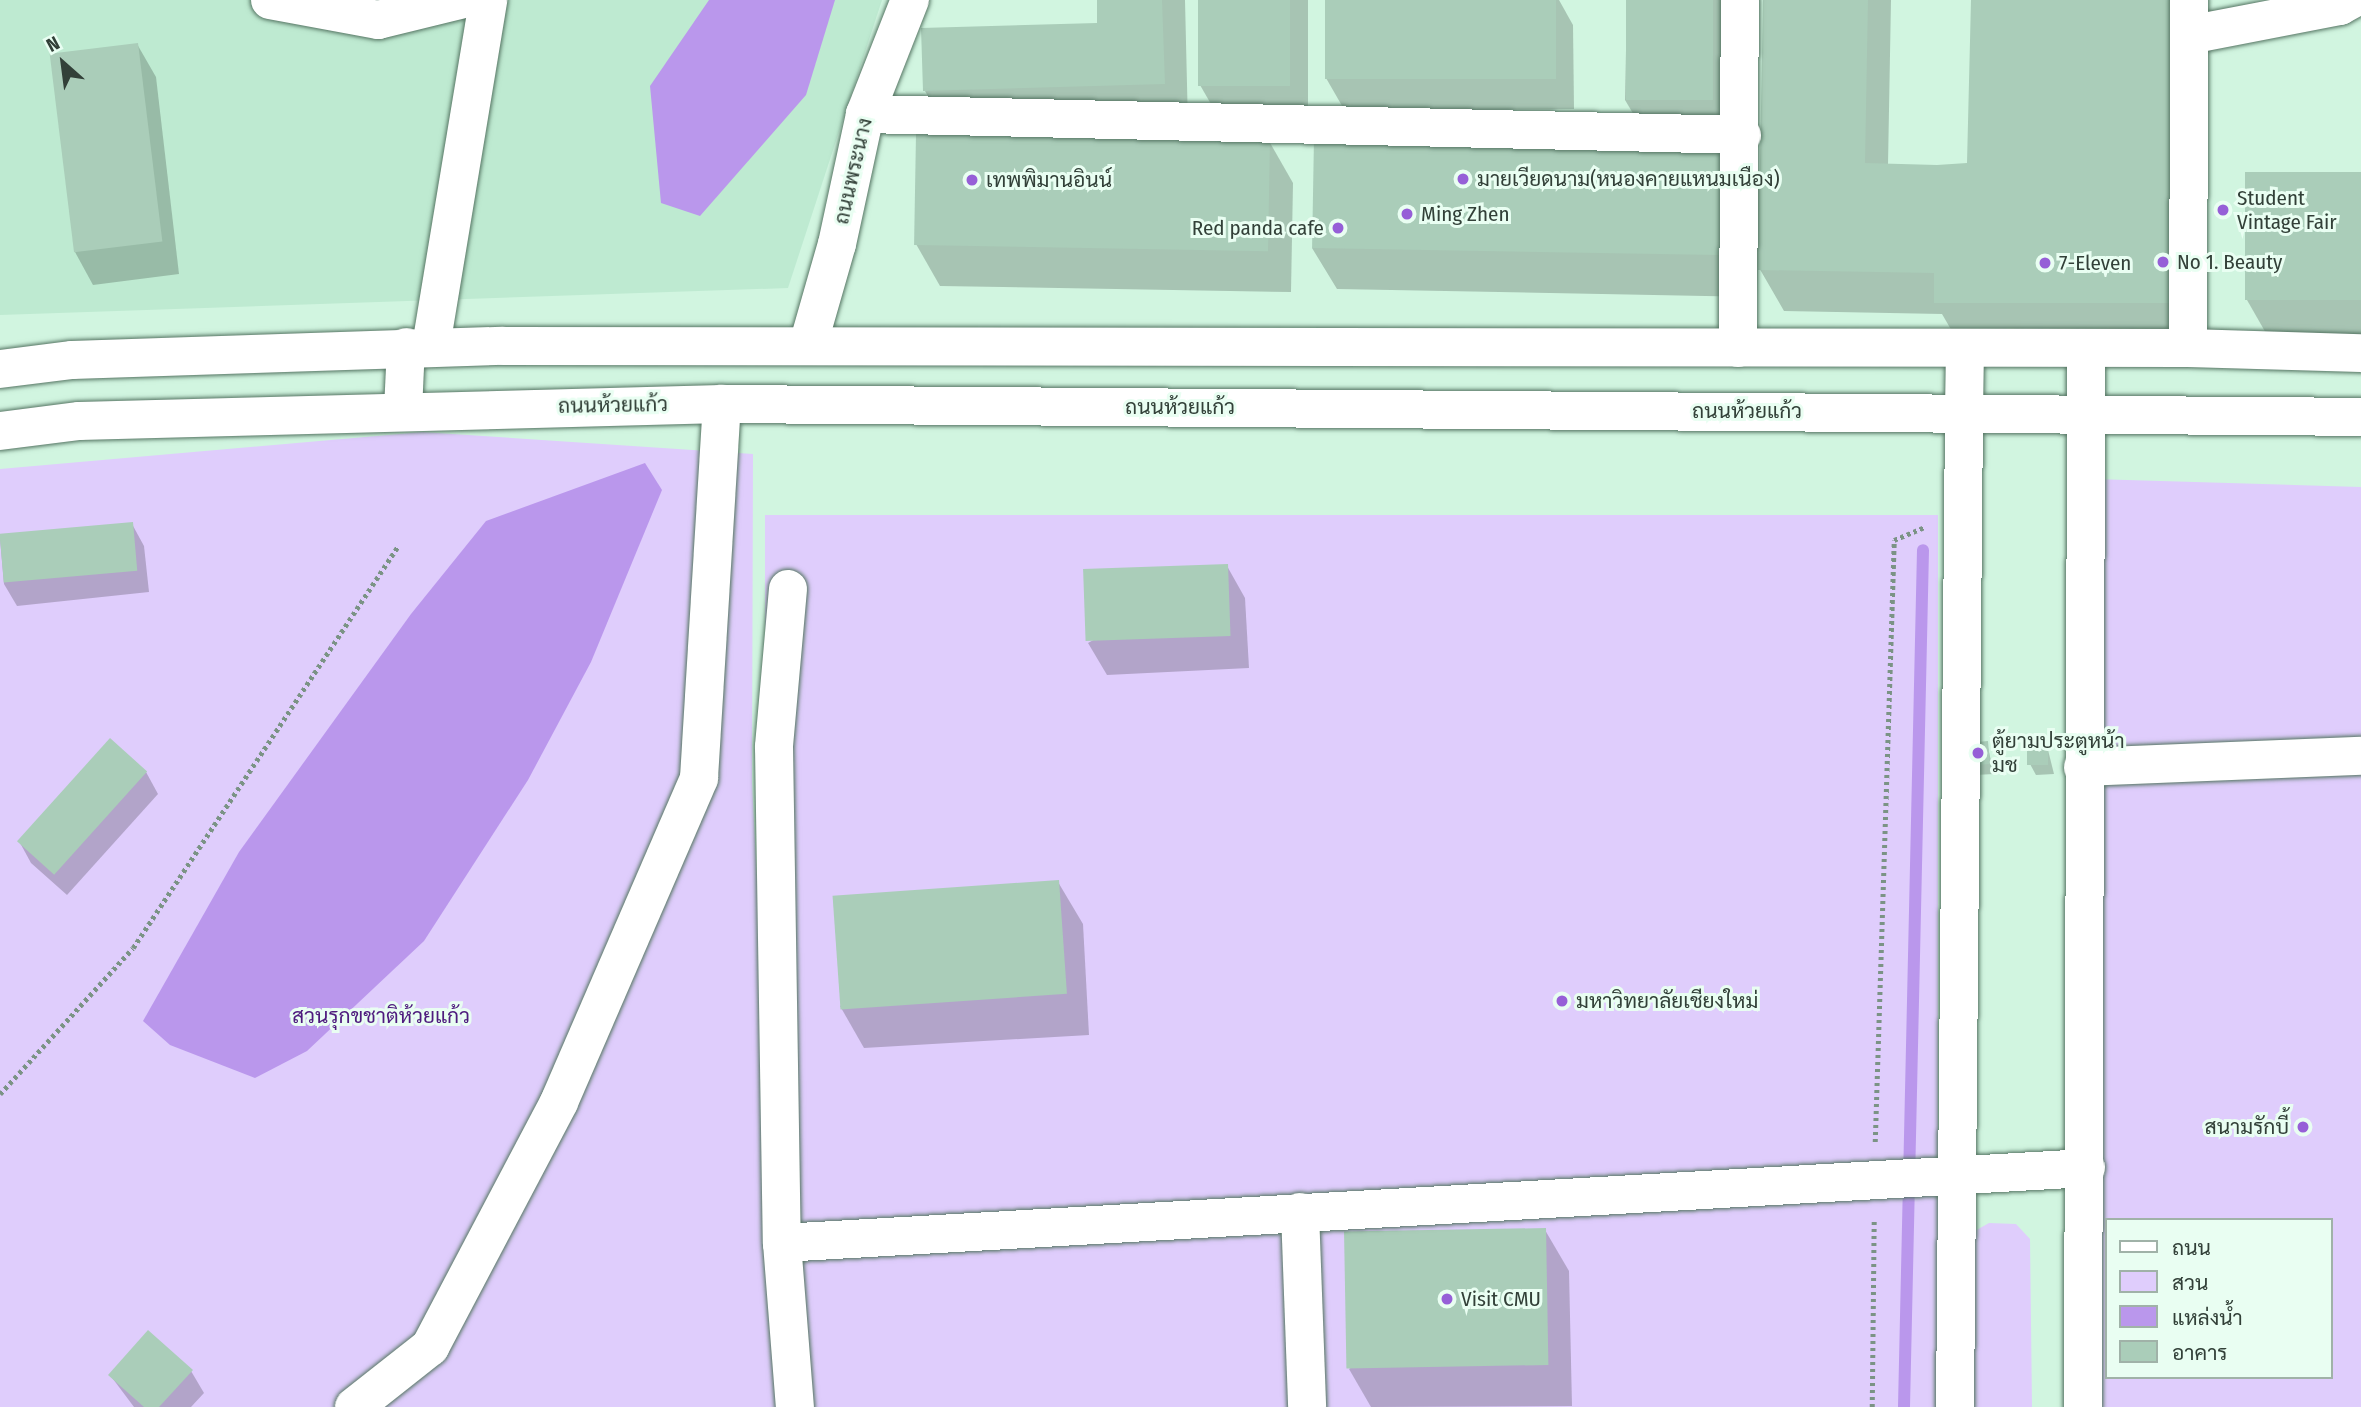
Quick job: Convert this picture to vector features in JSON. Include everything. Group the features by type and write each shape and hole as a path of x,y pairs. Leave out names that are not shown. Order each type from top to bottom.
{"main road":[{"path":"270,0 378,20 453,5 460,0"},
{"path":"403,410 419,347 488,0"},
{"name":"ถนนพระนาง","path":"808,345 865,114 911,0"},
{"path":"1738,348 1742,135 1740,0"},
{"path":"2188,348 2189,18 2340,6 2351,0"},
{"path":"865,114 1742,135"},
{"path":"0,369 72,360 419,347 808,345 2188,348 2361,353"},
{"path":"1955,1407 1913,1175 1965,511 1965,348"},
{"path":"2083,1407 2086,1168 2083,767 2086,349"},
{"path":"354,1407 430,1348 559,1102 699,778 722,404"},
{"name":"ถนนห้วยแก้ว","path":"0,431 79,421 403,410 722,404 2361,417"},
{"path":"788,589 774,747 782,1243 795,1407"},
{"path":"2083,767 2361,756"},
{"path":"782,1243 1913,1175 2086,1168"},
{"path":"1300,1212 1307,1407"}],"path":[{"path":"1872,1407 1913,1175 1894,540 1965,511"},
{"path":"0,1094 133,948 398,546"}],"shaded area":[{"path":"0,0 882,0 788,288 0,315"}],"green space":[{"name":"สวนรุกขชาติห้วยแก้ว","path":"422,432 753,454 752,783 784,1407 0,1407 0,469"},
{"path":"2093,479 2361,487 2361,1407 2084,1407"},
{"name":"มหาวิทยาลัยเชียงใหม่","path":"765,515 1938,515 1938,1407 765,1407"},
{"path":"1989,1223 2016,1224 2030,1239 2032,1407 1973,1407 1973,1232"}],"water":[{"path":"709,0 835,0 806,95 700,216 661,203 650,86"},
{"path":"645,463 662,490 591,662 528,780 424,941 307,1051 255,1078 170,1045 143,1021 239,852 411,614 486,521"}],"building":[{"path":"1097,0 1162,0 1165,84 923,91 921,28 1097,23"},
{"path":"1198,0 1290,0 1290,86 1198,86"},
{"path":"1325,0 1556,0 1556,79 1325,79"},
{"path":"1626,0 1713,0 1713,100 1626,100"},
{"path":"1763,0 1868,0 1865,163 1937,165 1967,163 1971,0 2173,0 2175,303 1934,303 1934,273 1758,270"},
{"path":"138,43 162,242 74,252 50,54"},
{"path":"916,134 1270,140 1268,251 914,245"},
{"path":"1314,137 1736,144 1734,255 1312,248"},
{"path":"2245,172 2361,172 2361,300 2245,300"},
{"path":"133,522 137,571 4,582 0,534"},
{"path":"1228,564 1231,636 1086,641 1083,569"},
{"path":"110,738 147,771 54,875 17,841"},
{"name":"ตู้ยามประตูหน้า มช","path":"1988,741 1990,764 1968,766 1966,743"},
{"name":"ตู้ยามประตูหน้า มช","path":"2027,744 2048,744 2048,765 2027,765"},
{"path":"1059,880 1067,994 841,1010 833,896"},
{"name":"Visit CMU","path":"1546,1228 1548,1365 1346,1369 1344,1232"},
{"path":"148,1330 193,1370 159,1407 144,1407 108,1375"}],"waterway":[{"path":"1904,1407 1923,550"}],"place":[{"name":"มายเวียดนาม(หนองคายแหนมเนือง)","path":"1463,179"},
{"name":"เทพพิมานอินน์","path":"972,180"},
{"name":"Student Vintage Fair","path":"2223,210"},
{"name":"Ming Zhen","path":"1407,214"},
{"name":"Red panda cafe","path":"1338,228"},
{"name":"No 1. Beauty","path":"2163,262"},
{"name":"7-Eleven","path":"2045,263"},
{"name":"ตู้ยามประตูหน้า มช","path":"1978,753"},
{"name":"มหาวิทยาลัยเชียงใหม่","path":"1562,1001"},
{"name":"สนามรักบี้","path":"2303,1127"},
{"name":"Visit CMU","path":"1447,1299"}]}
